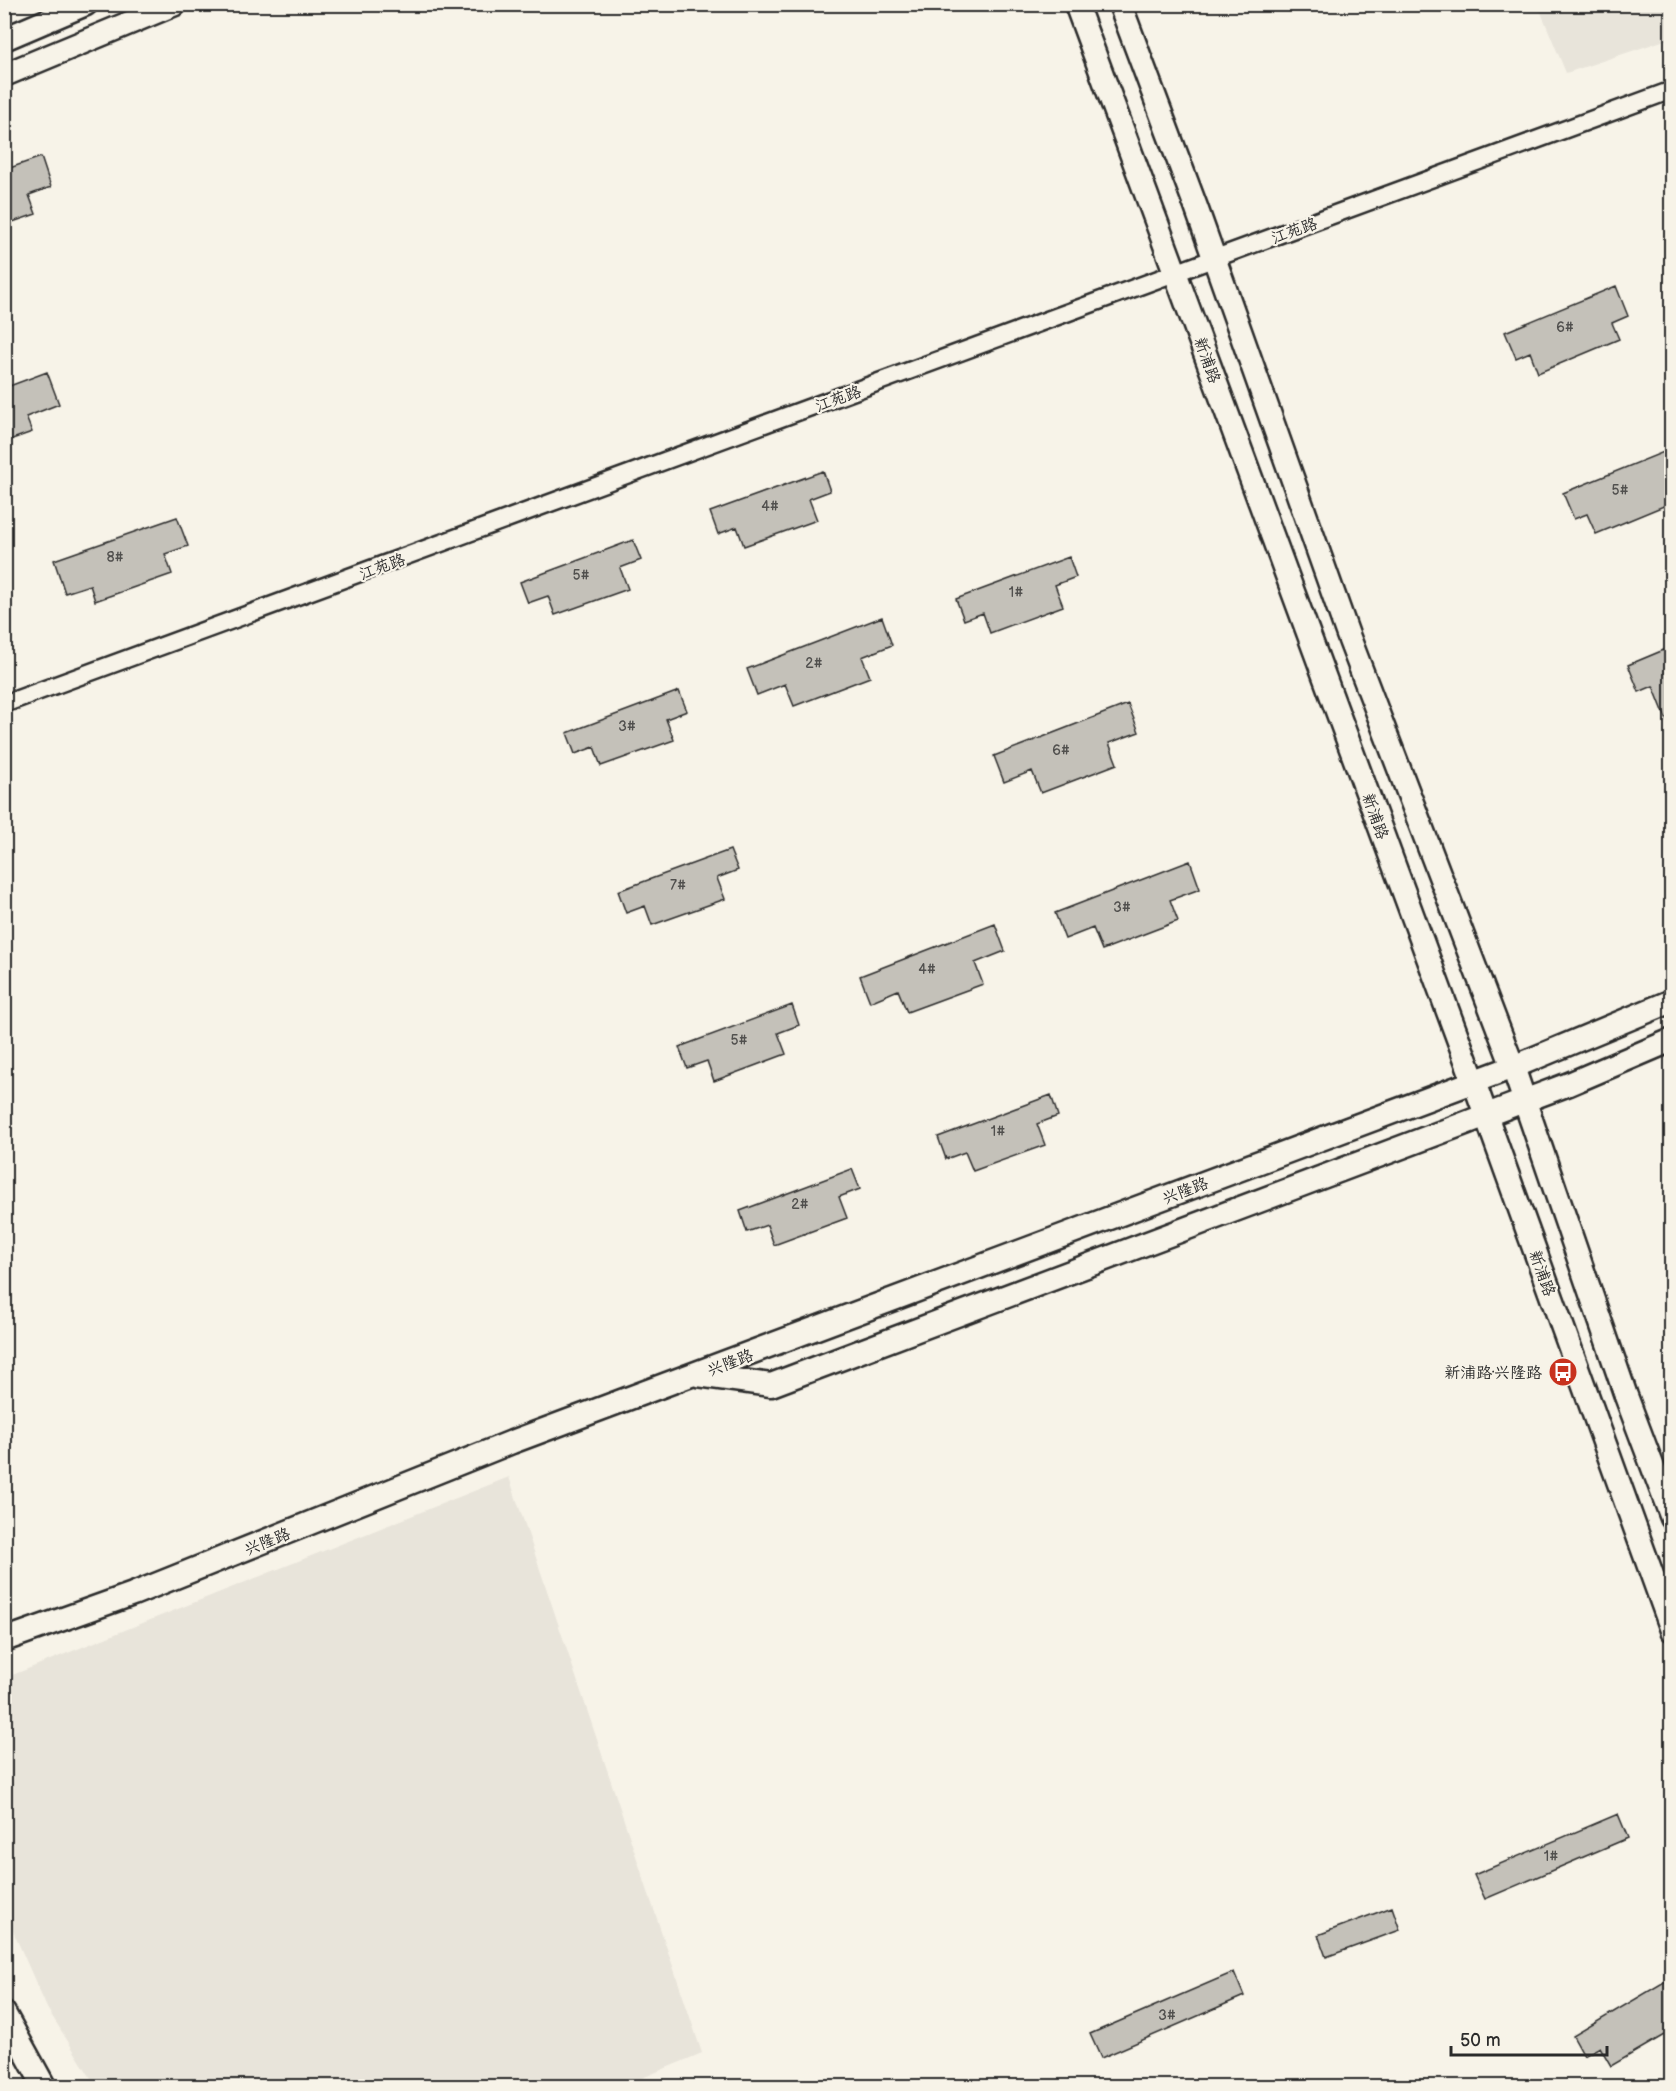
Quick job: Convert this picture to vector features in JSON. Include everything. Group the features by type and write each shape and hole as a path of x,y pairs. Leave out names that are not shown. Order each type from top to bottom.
{"main road":[{"path":"4,39 86,4"},
{"path":"4,75 175,4"},
{"name":"新浦路","path":"1076,4 1474,1082 1671,1630"},
{"path":"1120,4 1348,635 1513,1067 1626,1396 1671,1518"},
{"name":"兴隆路","path":"4,1640 133,1594 512,1443 1474,1082 1671,1001"},
{"name":"兴隆路","path":"697,1374 771,1385 1524,1101 1671,1040"},
{"path":"4,2013 44,2086"}],"street":[{"name":"江苑路","path":"4,704 1671,90"}],"shaded area":[{"path":"1538,5 1671,5 1671,38 1566,73"},
{"path":"509,1477 702,2053 623,2086 96,2086 47,2008 5,1913 5,1678"}],"building":[{"path":"41,157 51,187 29,195 36,214 4,225 4,170"},
{"path":"1616,286 1628,316 1612,323 1619,339 1538,373 1530,352 1516,358 1505,332"},
{"path":"47,372 59,404 26,417 32,432 4,442 4,388"},
{"path":"1671,449 1671,503 1596,534 1587,514 1574,519 1563,493"},
{"path":"823,471 830,491 809,499 817,520 744,546 737,527 718,534 710,512"},
{"path":"177,517 188,546 165,554 172,574 95,601 90,585 65,593 54,560"},
{"path":"633,540 641,560 620,568 628,589 555,615 548,596 528,603 520,582"},
{"path":"1069,557 1076,577 1055,585 1063,606 990,633 983,613 964,620 956,599"},
{"path":"882,617 892,645 862,657 870,677 794,706 785,684 757,695 747,669"},
{"path":"1671,647 1671,731 1653,686 1639,692 1628,665"},
{"path":"679,691 687,711 666,719 674,740 601,766 594,747 575,754 567,733"},
{"path":"1128,704 1139,732 1109,743 1117,764 1041,793 1032,771 1004,782 994,756"},
{"path":"730,850 738,870 717,878 725,899 652,925 645,906 626,913 618,891"},
{"path":"1190,861 1200,889 1170,900 1178,921 1102,950 1093,928 1065,939 1055,913"},
{"path":"995,924 1005,951 975,963 983,984 907,1012 898,990 870,1002 860,976"},
{"path":"792,1005 799,1025 778,1033 786,1054 714,1081 707,1061 687,1068 679,1047"},
{"path":"1051,1095 1058,1116 1037,1124 1045,1145 973,1171 965,1152 946,1159 938,1137"},
{"path":"852,1169 860,1189 839,1197 847,1218 774,1245 767,1225 747,1232 740,1211"},
{"path":"1618,1814 1628,1838 1485,1899 1474,1875"},
{"path":"1392,1907 1400,1930 1326,1957 1318,1935"},
{"path":"1234,1972 1244,1996 1101,2058 1090,2034"},
{"path":"1671,1978 1671,2031 1611,2066 1600,2047 1584,2056 1573,2036"}],"place":[{"name":"新浦路·兴隆路","path":"1563,1372"}]}
